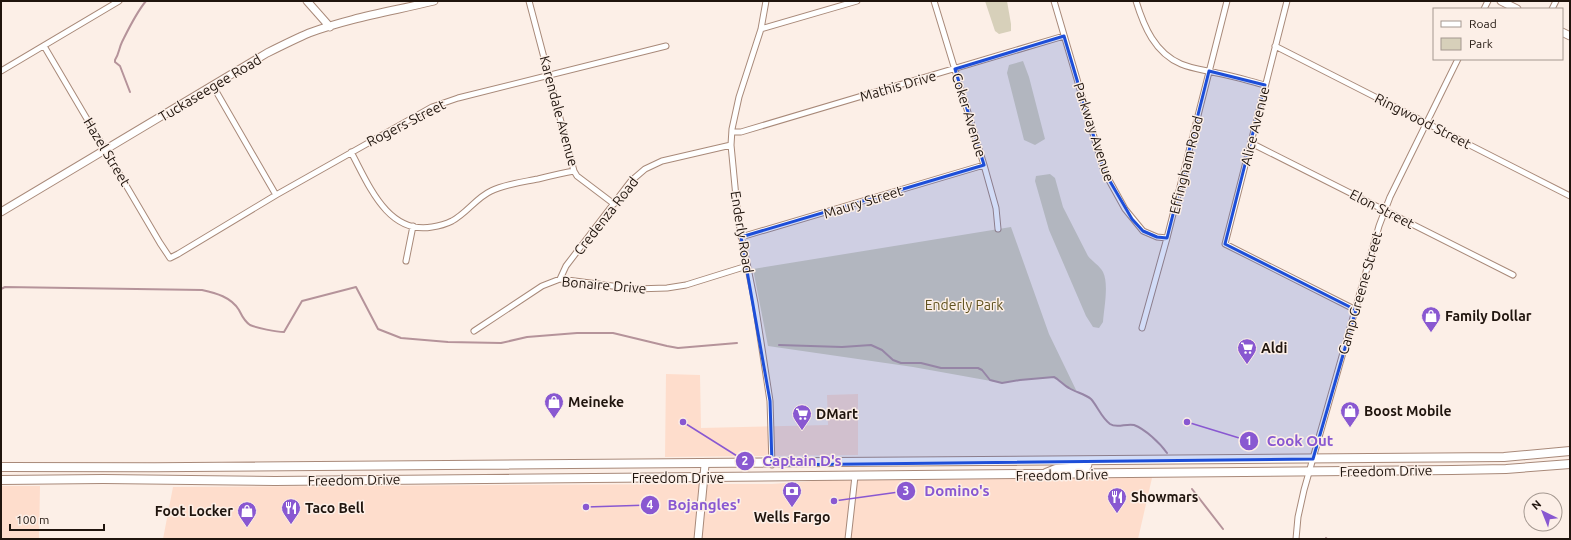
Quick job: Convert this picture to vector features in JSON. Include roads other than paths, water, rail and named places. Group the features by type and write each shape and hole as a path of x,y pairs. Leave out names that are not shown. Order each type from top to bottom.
{"main road":[{"path":"307,1 330,26"},
{"name":"Tuckaseegee Road","path":"1,212 288,42 330,26 407,4 434,1"},
{"path":"1501,1 1515,8"},
{"name":"Freedom Drive","path":"1,467 706,466 921,464 1509,456 1570,451"},
{"path":"1041,475 1056,469 1084,468 1087,466 1088,462"},
{"path":"855,476 860,469 904,468 921,464"},
{"name":"Freedom Drive","path":"1,480 102,479 275,481 1041,475 1506,469 1570,464"},
{"path":"454,479 455,466"},
{"path":"698,539 706,466"},
{"path":"198,480 199,467"}],"street":[{"path":"1,71 119,1"},
{"name":"Karendale Avenue","path":"529,1 574,171 577,176 614,204"},
{"name":"Enderly Road","path":"766,1 761,28 739,97 731,145 734,189 741,237 755,303 770,401 772,465"},
{"path":"761,28 857,1"},
{"name":"Coker Avenue","path":"934,1 996,208 998,230"},
{"name":"Parkway Avenue","path":"1054,1 1099,158 1116,196 1132,219 1143,231 1156,237 1167,238"},
{"path":"1136,1 1147,30 1164,53 1181,64 1265,85"},
{"name":"Effingham Road","path":"1142,328 1167,238 1227,1"},
{"name":"Alice Avenue","path":"1287,1 1225,244 1356,310"},
{"name":"Mathis Drive","path":"732,132 741,132 1064,36"},
{"name":"Hazel Street","path":"44,46 170,258"},
{"name":"Rogers Street","path":"170,258 276,195 432,107 444,102 666,46"},
{"name":"Ringwood Street","path":"1275,46 1570,196"},
{"name":"Camp Greene Street","path":"1296,539 1301,499 1384,211 1458,60"},
{"path":"214,86 276,195"},
{"name":"Elon Street","path":"1251,143 1513,275"},
{"name":"Credenza Road","path":"560,279 566,266 631,181 653,164 681,155 731,145"},
{"path":"351,152 380,204 392,216 404,224 428,228 443,225 460,216 492,190 574,171"},
{"name":"Maury Street","path":"741,237 984,166"},
{"path":"406,261 413,226"},
{"name":"Bonaire Drive","path":"474,331 542,286 560,279 635,289 667,288 686,285 746,266"},
{"path":"848,539 855,476"}],"waterway":[{"path":"130,92 120,66 115,62 115,60 130,26 146,1"},
{"path":"1,289 5,287 202,290 218,294 232,302 250,325 267,330 284,332 302,301 356,287 378,329 401,338 448,342 501,343 527,337 577,333 613,333 678,348 737,343"},
{"path":"779,345 842,347 871,345 882,350 893,360 901,363 921,363 941,368 978,368 982,370 990,380 1002,383 1054,377 1067,387 1091,399 1110,424 1116,426 1134,425 1138,427 1152,437 1167,453"},
{"path":"1192,489 1223,529"}],"place":[{"name":"Family Dollar","path":"1431,333"},
{"name":"Aldi","path":"1247,365"},
{"name":"Meineke","path":"554,419"},
{"name":"Captain D's","path":"683,422"},
{"name":"Cook Out","path":"1187,422"},
{"name":"Boost Mobile","path":"1350,428"},
{"name":"DMart","path":"802,431"},
{"name":"Domino's","path":"834,501"},
{"name":"Bojangles'","path":"586,507"},
{"name":"Wells Fargo","path":"792,508"},
{"name":"Showmars","path":"1117,514"},
{"name":"Taco Bell","path":"291,525"},
{"name":"Foot Locker","path":"247,528"}],"park label":[{"name":"Enderly Park","path":"964,305"}]}
